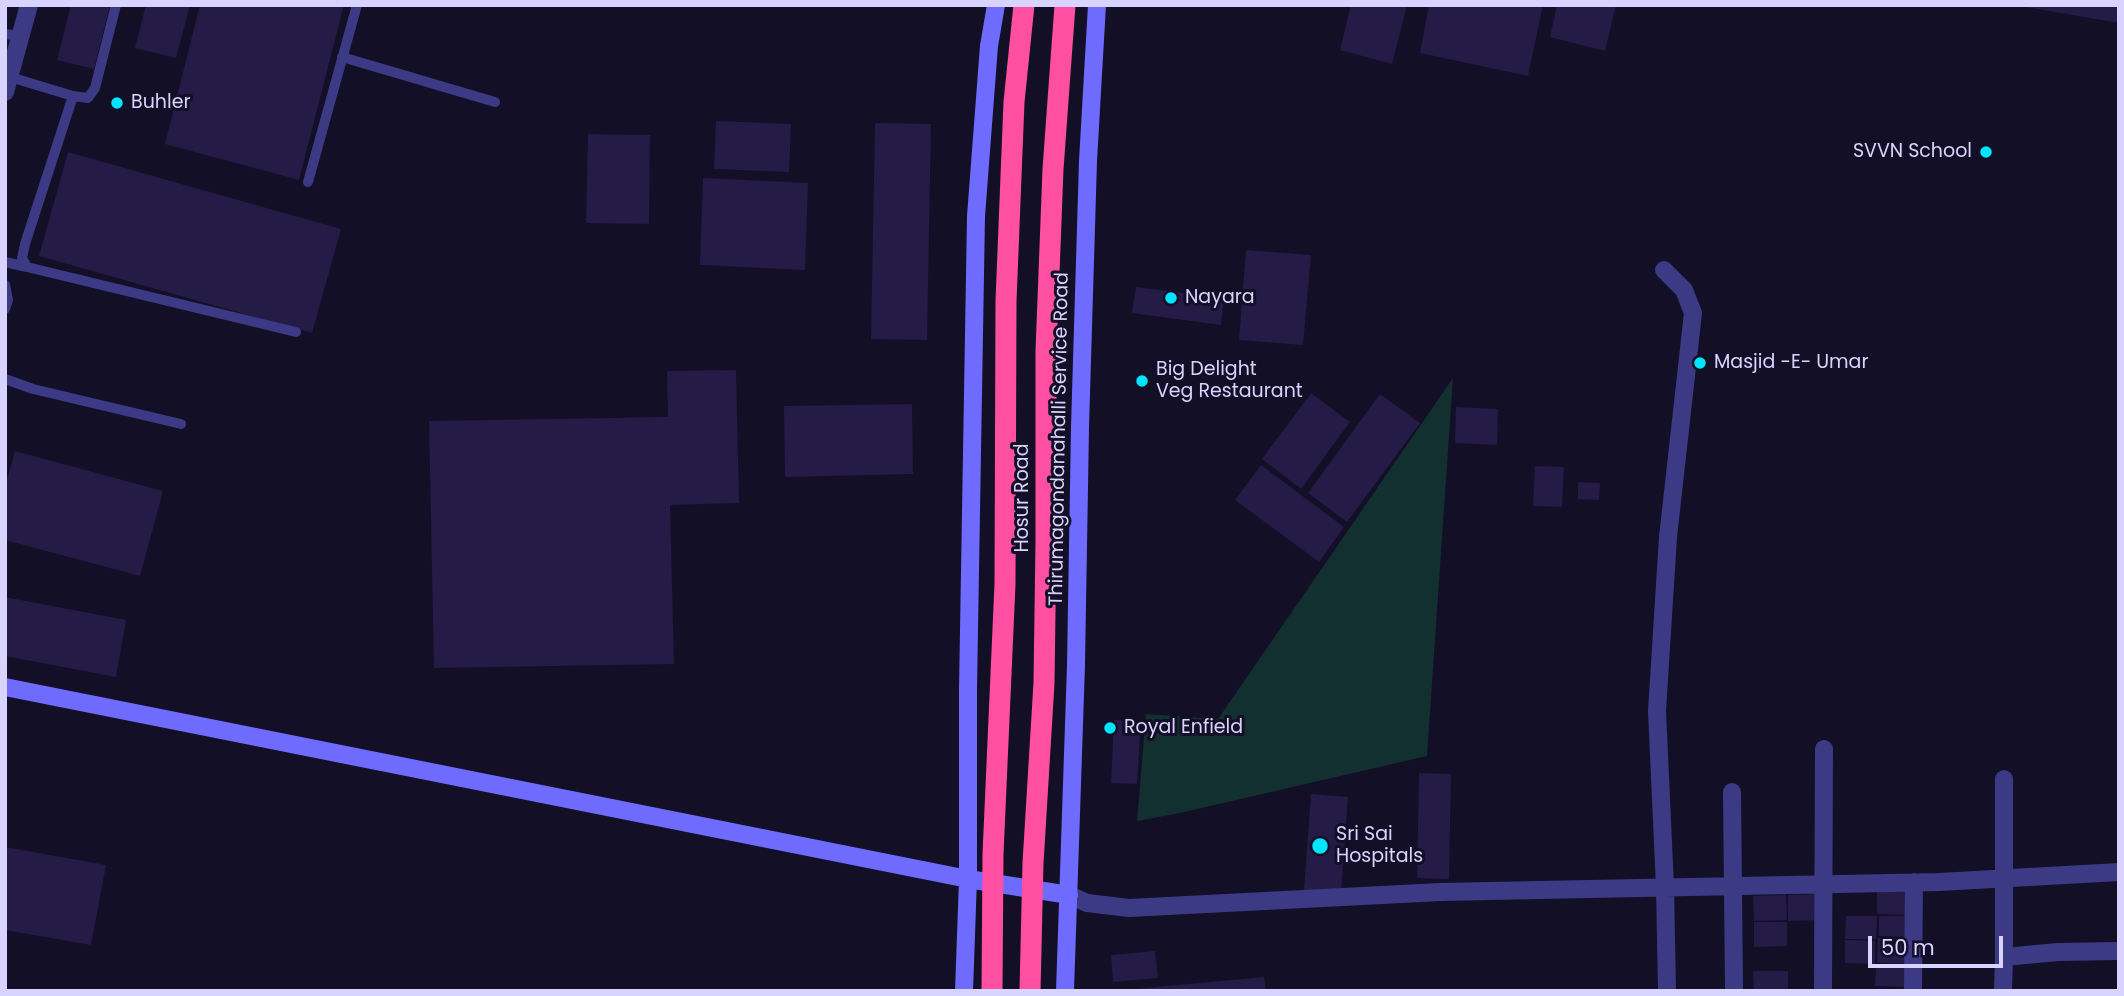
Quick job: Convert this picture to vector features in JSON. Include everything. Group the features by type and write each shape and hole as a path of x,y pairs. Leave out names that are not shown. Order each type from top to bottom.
{"highway":[{"name":"Hosur Road","path":"992,991 993,884 1005,584 1007,275 1014,102 1024,5"},
{"name":"Hosur Road","path":"1030,991 1032,889 1044,683 1046,351 1053,169 1065,5"}],"street":[{"path":"7,85 13,35 29,5"},
{"path":"964,991 968,879 968,689 976,216 989,46 996,5"},
{"name":"Thirumagondanahalli Service Road","path":"1066,991 1080,427 1097,5"},
{"path":"1664,270 1684,289 1693,313 1668,537 1657,711 1667,991"},
{"path":"5,687 993,884 1069,895 1087,903 1129,908 1440,892 1914,882 2119,873"},
{"path":"1823,991 1824,749"},
{"path":"2003,991 2004,779"},
{"path":"1732,792 1734,989"},
{"path":"1913,991 1914,882"},
{"path":"2004,957 2058,952 2119,951"}],"lane":[{"path":"7,85 89,98 116,5"},
{"path":"308,183 357,5"},
{"path":"342,57 495,102"},
{"path":"27,267 22,258 25,244 73,96"},
{"path":"5,262 296,332"},
{"path":"5,285 8,300 5,309"},
{"path":"5,379 33,389 181,424"}],"green space":[{"path":"1453,378 1427,756 1137,821 1146,714 1218,719"}],"building":[{"path":"71,5 110,5 94,69 57,60"},
{"path":"146,5 190,5 176,58 135,48"},
{"path":"200,5 344,5 299,180 165,144"},
{"path":"1351,5 1407,5 1392,64 1340,50"},
{"path":"1429,5 1543,5 1528,76 1420,53"},
{"path":"1557,5 1616,5 1605,51 1550,37"},
{"path":"2119,5 2119,23 2026,7"},
{"path":"716,121 791,124 789,172 714,169"},
{"path":"875,123 931,124 927,340 871,339"},
{"path":"588,134 650,135 649,224 586,223"},
{"path":"68,152 341,229 312,333 39,256"},
{"path":"703,178 808,183 805,270 700,265"},
{"path":"1246,250 1311,255 1303,345 1239,340"},
{"path":"1136,287 1224,298 1221,325 1132,313"},
{"path":"736,370 739,503 670,505 674,664 434,668 429,421 668,417 667,371"},
{"path":"1311,393 1350,422 1301,489 1262,459"},
{"path":"1380,394 1420,423 1347,522 1308,493"},
{"path":"912,404 913,474 785,477 784,406"},
{"path":"1456,407 1498,409 1497,445 1455,443"},
{"path":"15,451 163,491 140,576 5,540 5,487"},
{"path":"1261,465 1344,527 1319,562 1235,500"},
{"path":"1535,466 1564,467 1562,507 1533,506"},
{"path":"1578,482 1600,483 1599,500 1578,499"},
{"path":"5,597 126,620 116,677 5,656"},
{"path":"1114,720 1141,721 1137,784 1111,783"},
{"path":"1419,773 1451,774 1449,879 1417,878"},
{"path":"1311,794 1348,797 1341,893 1304,890"},
{"path":"5,847 106,865 91,945 5,930"},
{"path":"1877,888 1911,889 1911,915 1877,914"},
{"path":"1820,894 1821,920 1788,921 1788,895"},
{"path":"1786,895 1787,920 1754,921 1753,896"},
{"path":"1846,916 1877,916 1876,939 1845,939"},
{"path":"1879,916 1907,916 1906,937 1879,936"},
{"path":"1754,922 1787,922 1787,946 1754,947"},
{"path":"1878,938 1909,938 1909,964 1877,963"},
{"path":"1845,940 1875,941 1875,964 1845,963"},
{"path":"1155,951 1158,978 1113,982 1111,955"},
{"path":"1876,965 1909,966 1909,987 1875,986"},
{"path":"1753,971 1788,971 1788,991 1754,991"},
{"path":"1264,977 1266,991 1133,991 1133,989"}],"place":[{"name":"Buhler","path":"117,103"},
{"name":"SVVN School","path":"1986,152"},
{"name":"Nayara","path":"1171,298"},
{"name":"Masjid -E- Umar","path":"1700,363"},
{"name":"Big Delight Veg Restaurant","path":"1142,381"},
{"name":"Royal Enfield","path":"1110,728"},
{"name":"Sri Sai Hospitals","path":"1320,846"}]}
